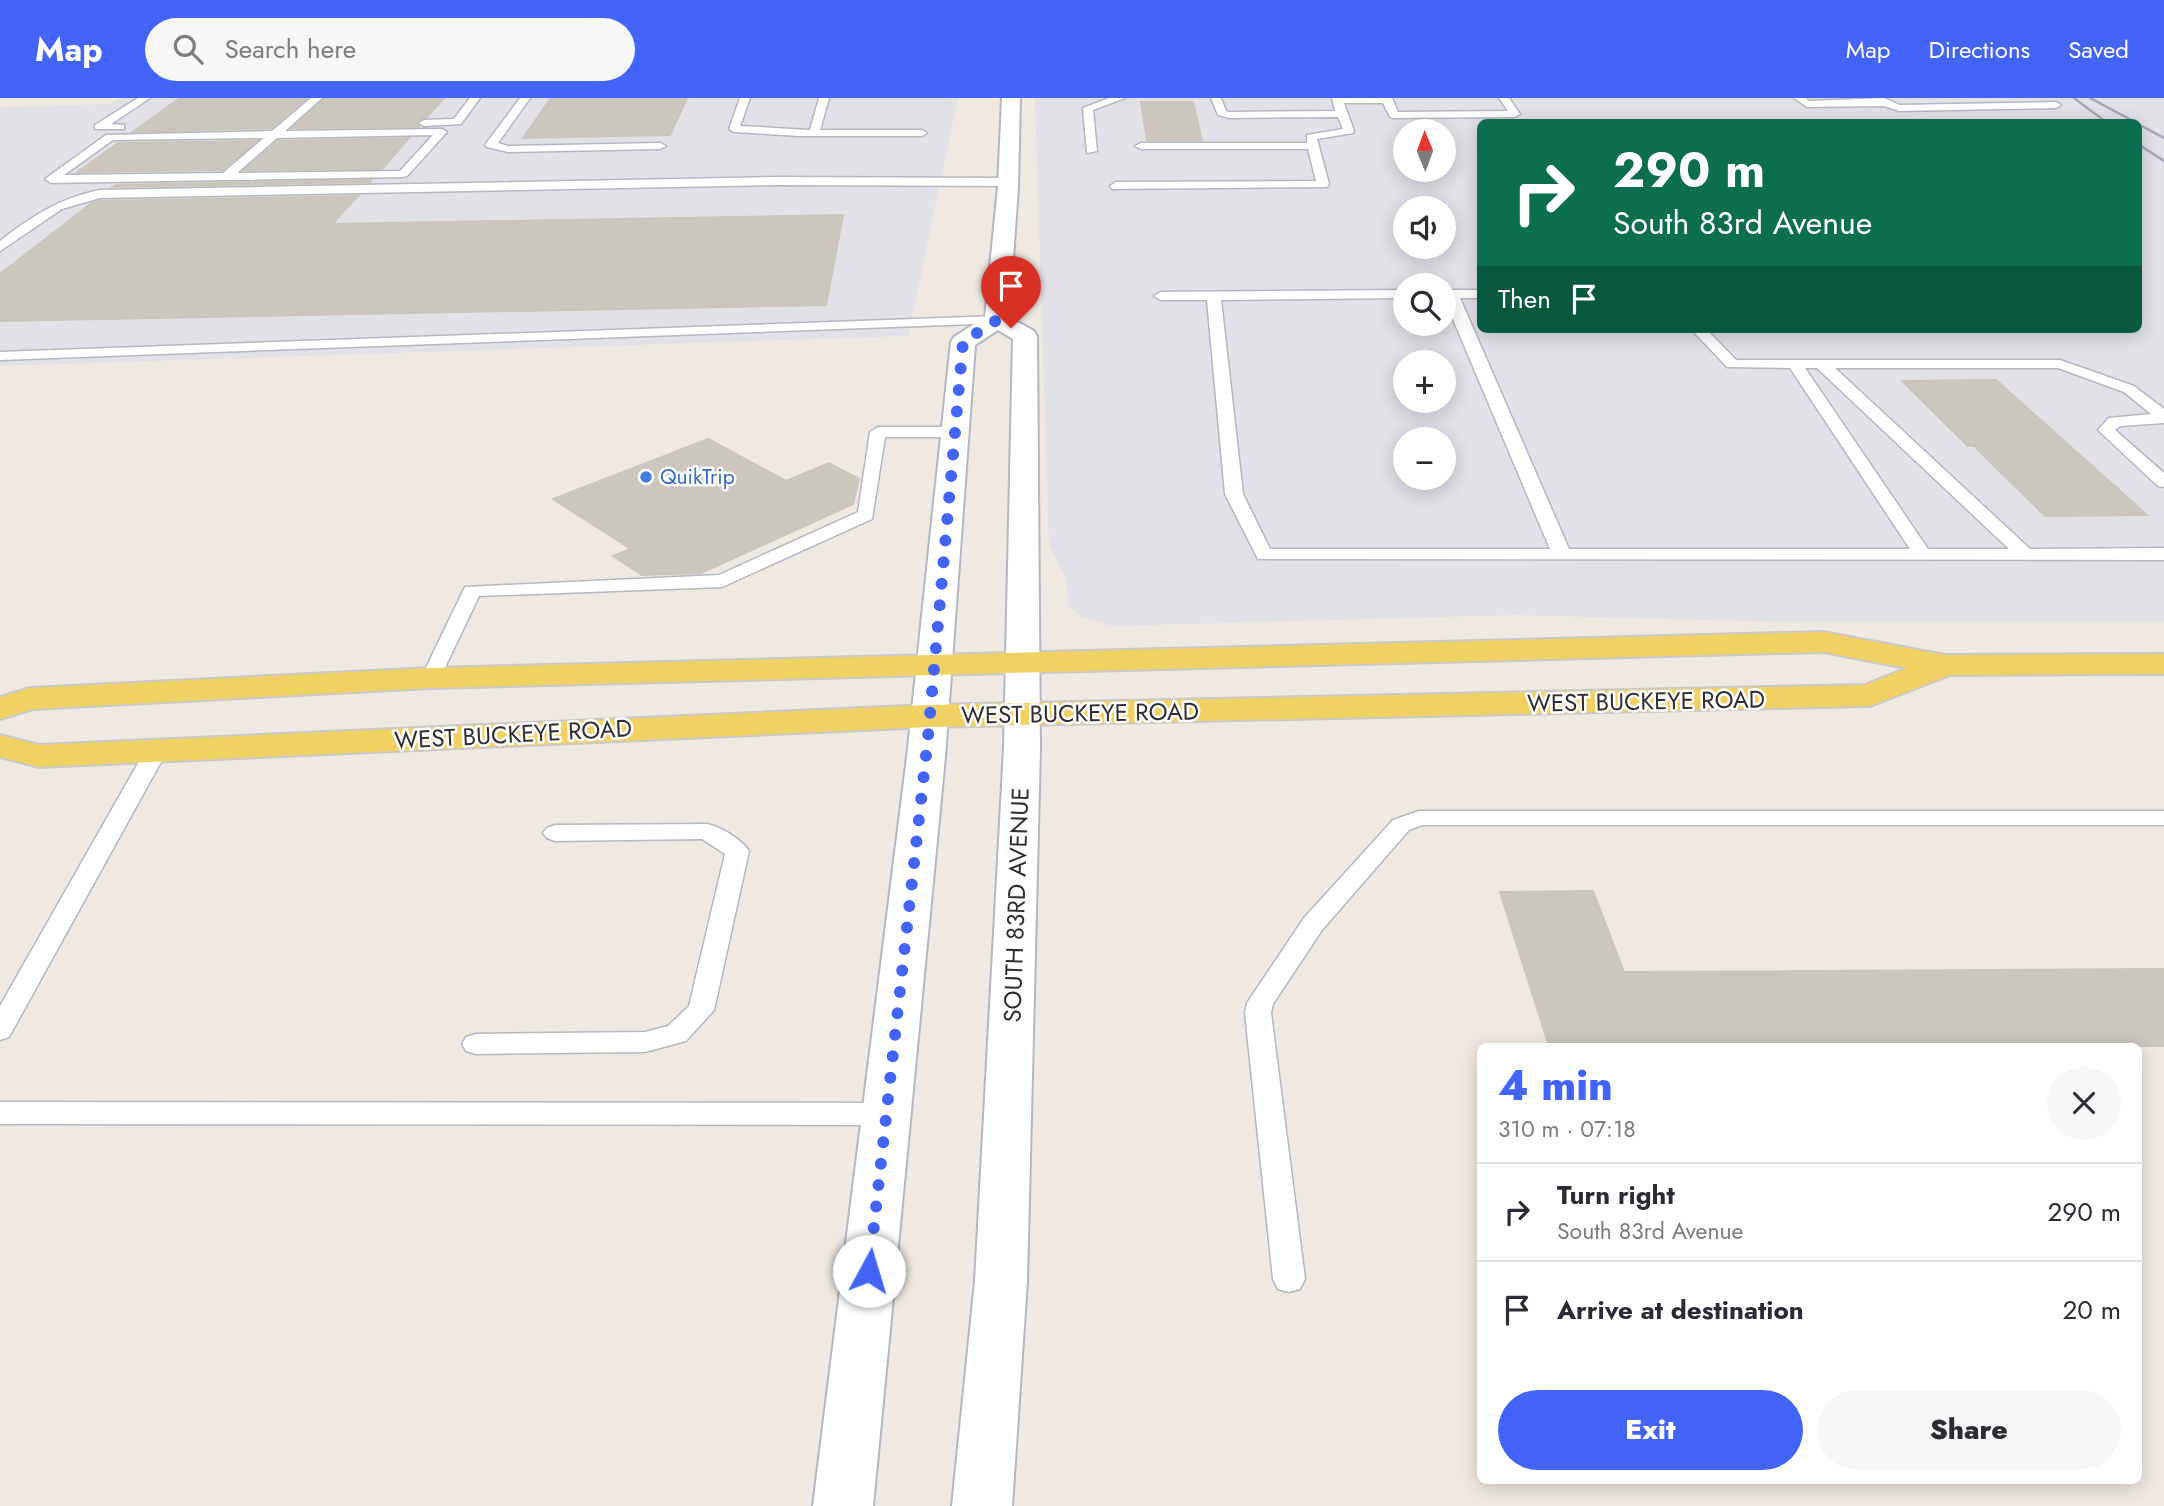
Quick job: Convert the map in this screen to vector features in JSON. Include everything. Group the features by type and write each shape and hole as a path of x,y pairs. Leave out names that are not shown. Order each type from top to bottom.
{"main road":[{"path":"843,1506 930,716 963,342 997,320 1008,182 1011,98"},
{"name":"SOUTH 83RD AVENUE","path":"982,1506 1001,1282 1025,663 1025,336 997,320"},
{"name":"WEST BUCKEYE ROAD","path":"0,708 30,699 430,678 1823,642 1945,665 2164,664"},
{"name":"WEST BUCKEYE ROAD","path":"0,746 39,756 930,716 1870,695 1945,665"}],"lane":[{"path":"145,98 99,127 457,122 475,98"},
{"path":"224,178 317,98"},
{"path":"524,98 491,145 508,149 660,146"},
{"path":"745,98 733,129 814,133 922,133"},
{"path":"814,133 824,98"},
{"path":"1091,150 1088,108 1120,98"},
{"path":"1216,98 1224,115 1271,111 1318,115 1339,103 1387,99 1394,115 1516,114 1504,98"},
{"path":"1310,98 1318,115"},
{"path":"1799,98 1807,104 1881,101 1899,108 2056,105 2045,98"},
{"path":"1116,186 1323,184 1311,137 1349,131 1339,103"},
{"path":"442,132 402,174 224,178 51,180 110,138 442,132"},
{"path":"1141,146 1313,146"},
{"path":"0,247 52,207 100,194 765,182 1008,182"},
{"path":"1161,296 1393,294"},
{"path":"1456,294 1477,294"},
{"path":"1214,296 1234,494 1264,555 2164,554"},
{"path":"1456,312 1562,555"},
{"path":"0,356 997,320"},
{"path":"1702,333 1732,364 2060,364 2129,389 2164,418"},
{"path":"1794,364 1923,555"},
{"path":"1821,364 2025,554"},
{"path":"2164,418 2115,421 2106,430 2164,482"},
{"path":"430,678 472,591 722,581 866,515 878,432 956,432"},
{"path":"0,1030 156,751"},
{"path":"1289,1279 1258,1013 1260,1003 1313,924 1401,825 1419,818 2164,818"},
{"path":"476,1044 645,1042 677,1034 701,1010 737,851 707,831 555,833"},
{"path":"0,1113 887,1114"}],"shaded area":[{"path":"119,98 958,98 908,336 0,366 0,107 110,104"},
{"path":"1035,98 2164,98 2164,622 1778,622 1516,615 1113,626 1081,617 1068,605 1067,581 1049,545"}],"building":[{"path":"180,98 307,98 271,128 133,132"},
{"path":"325,98 444,98 427,117 418,121 419,127 292,128"},
{"path":"551,98 687,98 670,135 523,138"},
{"path":"1141,102 1193,102 1202,140 1147,140"},
{"path":"409,138 382,169 244,170 278,141"},
{"path":"257,141 222,170 78,172 118,143"},
{"path":"371,180 370,182 113,187 116,185"},
{"path":"358,196 332,224 843,215 826,305 0,321 0,274 92,203"},
{"path":"1996,380 2147,515 2045,516 1974,446 1968,446 1902,381"},
{"path":"708,439 786,481 829,463 859,479 853,504 701,573 642,575 613,556 631,549 553,499"},
{"path":"1593,891 1624,972 2164,969 2164,1046 2142,1046 2142,1043 1548,1043 1500,892"}],"railway":[{"path":"2074,98 2102,119"},
{"path":"2090,98 2129,119"},
{"path":"2142,126 2164,138"},
{"path":"2142,147 2164,161"}],"place":[{"name":"QuikTrip","path":"646,477"}],"route":[{"path":"869,1271 928,737 963,342 997,320 1011,328"}]}
